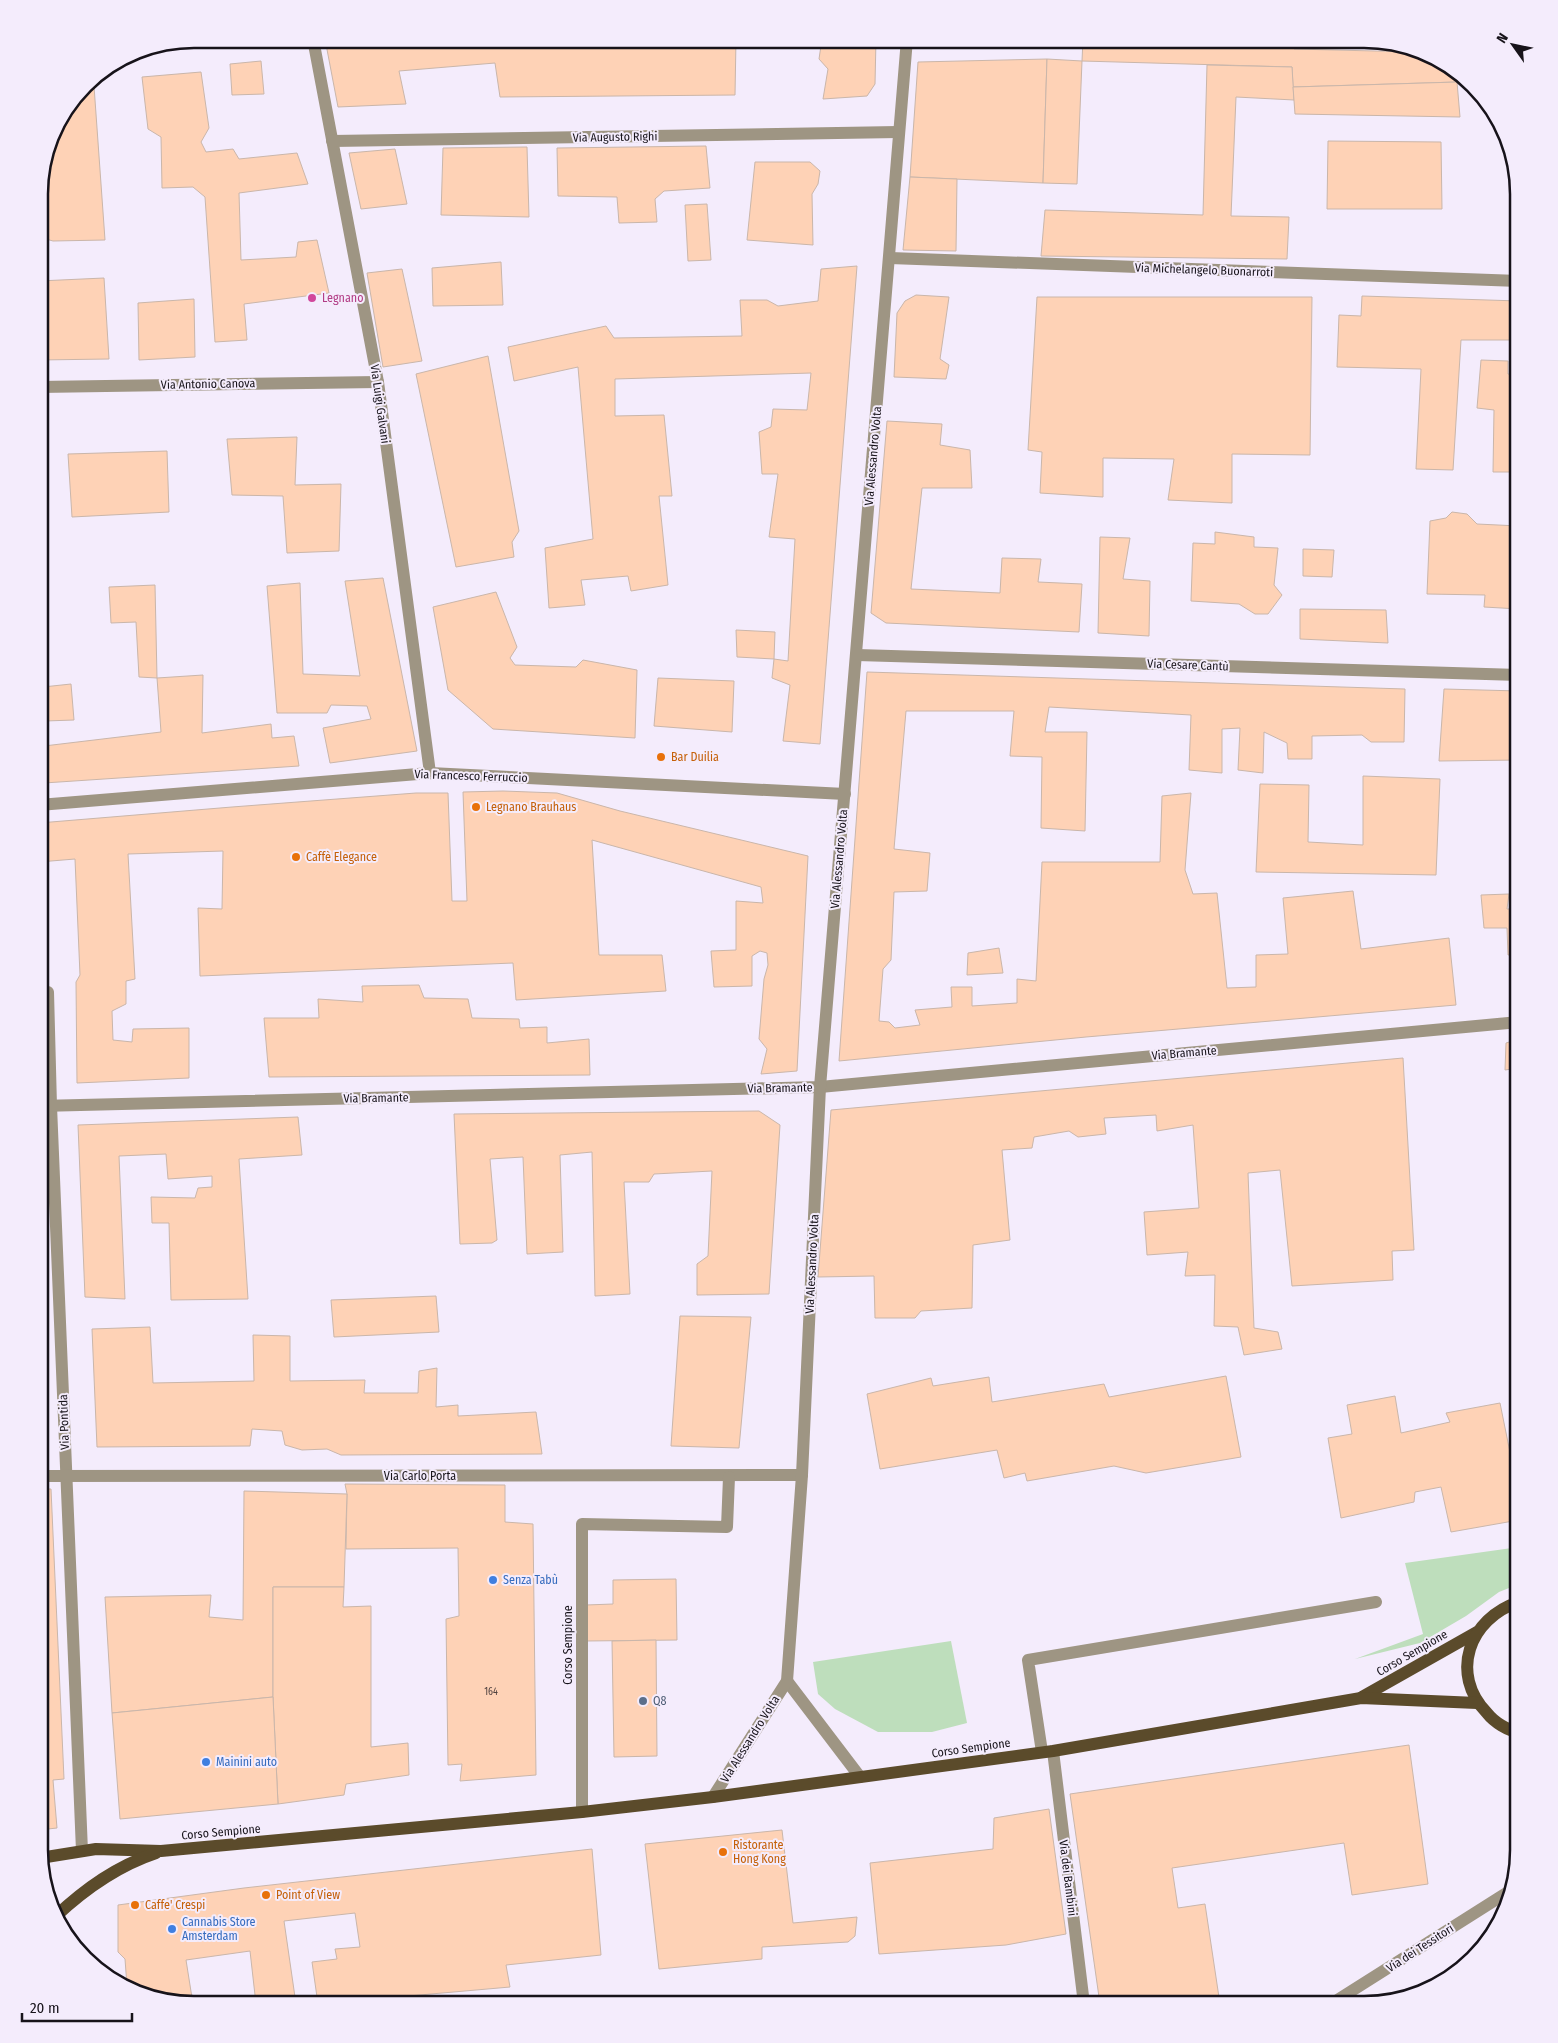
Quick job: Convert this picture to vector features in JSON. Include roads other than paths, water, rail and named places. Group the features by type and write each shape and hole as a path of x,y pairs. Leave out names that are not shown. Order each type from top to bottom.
{"main road":[{"name":"Corso Sempione","path":"1361,1698 1477,1632 1494,1613 1510,1606"},
{"name":"Corso Sempione","path":"1477,1632 1468,1654 1468,1683 1477,1703 1493,1721 1510,1728"},
{"name":"Corso Sempione","path":"48,1857 96,1849 131,1848 161,1851 582,1812 714,1797 1047,1752 1361,1698 1477,1703"},
{"name":"Corso Sempione","path":"62,1911 82,1893 111,1872 161,1851"}],"street":[{"name":"Via Luigi Galvani","path":"315,47 378,382 430,773"},
{"name":"Via Alessandro Volta","path":"714,1797 787,1681 802,1475 820,1087 906,48"},
{"name":"Via Augusto Righi","path":"332,141 898,132"},
{"name":"Via Michelangelo Buonarroti","path":"890,258 1510,281"},
{"name":"Via Antonio Canova","path":"48,387 378,382"},
{"name":"Via Cesare Cantù","path":"857,655 1510,674"},
{"name":"Via Francesco Ferruccio","path":"48,804 430,773 845,794"},
{"name":"Via Bramante","path":"48,1106 820,1087 1510,1023"},
{"name":"Via Pontida","path":"48,1156 67,1476 82,1851"},
{"name":"Via Carlo Porta","path":"48,1476 729,1477 802,1475"},
{"name":"Corso Sempione","path":"582,1812 582,1524 727,1527 729,1477"},
{"name":"Via dei Bambini","path":"1083,1996 1047,1752 1028,1660 1376,1602"},
{"name":"Via Alessandro Volta","path":"787,1681 860,1777"},
{"name":"Via dei Tessitori","path":"1345,1996 1503,1895"}],"place":[{"name":"Legnano","path":"312,298"},
{"name":"Bar Duilia","path":"661,757"},
{"name":"Legnano Brauhaus","path":"476,807"},
{"name":"Caffè Elegance","path":"296,857"},
{"name":"Senza Tabù","path":"493,1580"},
{"name":"Q8","path":"643,1701"},
{"name":"Mainini auto","path":"206,1762"},
{"name":"Ristorante Hong Kong","path":"723,1852"},
{"name":"Point of View","path":"266,1895"},
{"name":"Caffe' Crespi","path":"135,1905"},
{"name":"Cannabis Store Amsterdam","path":"172,1929"}]}
